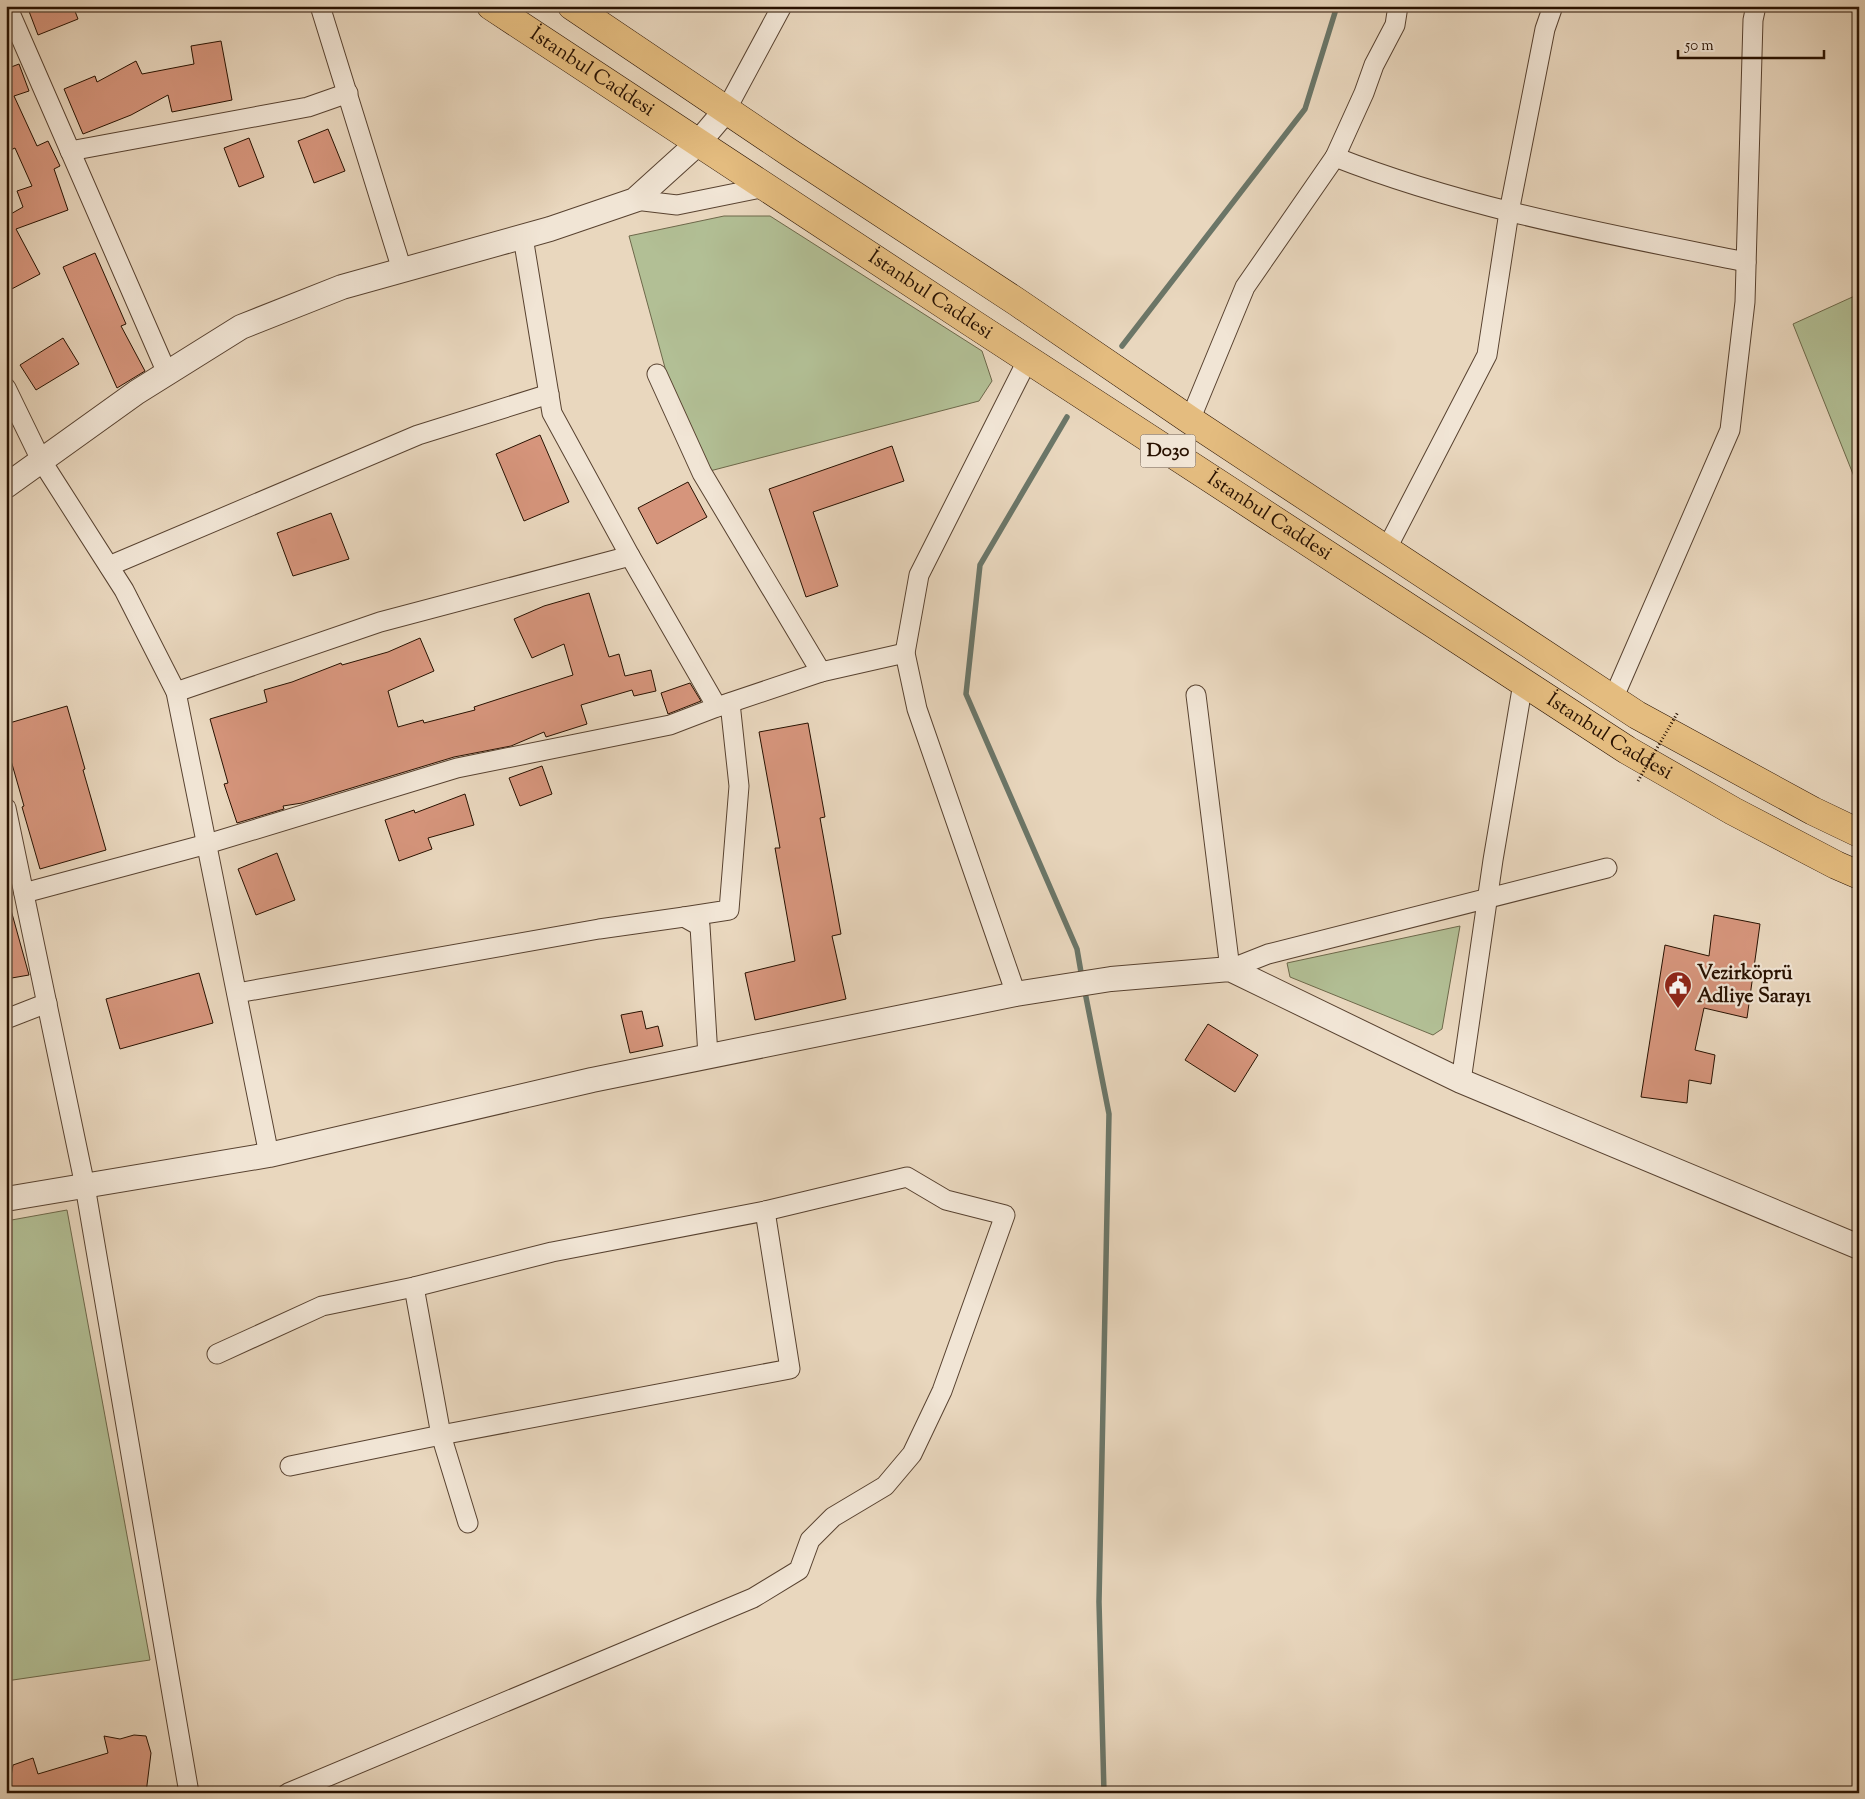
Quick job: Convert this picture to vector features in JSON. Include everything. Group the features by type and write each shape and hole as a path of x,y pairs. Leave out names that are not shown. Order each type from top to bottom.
{"main road":[{"name":"İstanbul Caddesi","path":"491,6 1028,360 1626,750 1733,811 1836,865 1859,875"},
{"name":"İstanbul Caddesi","path":"572,6 1017,302 1190,420 1612,699 1637,715 1813,811 1859,833"}],"street":[{"path":"7,6 168,373"},
{"path":"320,6 402,270"},
{"path":"6,486 137,392 242,327 342,287 550,230 635,200 698,143 726,110 782,6"},
{"path":"1190,420 1245,288 1334,157 1364,93 1374,65 1394,25 1398,6"},
{"path":"1386,550 1487,355 1508,212 1545,29 1553,6"},
{"path":"1612,699 1730,430 1745,302 1756,6"},
{"path":"70,151 308,107 348,93"},
{"path":"1334,157 1382,176 1508,212 1746,262"},
{"path":"635,200 677,206 766,187"},
{"path":"237,993 599,929 729,910 740,786 723,705 630,556 552,413 524,237"},
{"path":"1027,992 918,709 905,654 919,576 1028,360"},
{"path":"657,374 702,473 821,672"},
{"path":"6,388 41,460 124,590 176,692 269,1155"},
{"path":"109,566 418,435 549,394"},
{"path":"176,692 380,622 630,556"},
{"path":"24,892 207,844 457,768 670,725 821,672 905,654"},
{"path":"1461,1081 1523,683"},
{"path":"1196,695 1230,969"},
{"path":"6,808 85,1186 189,1793"},
{"path":"6,1199 269,1155 592,1080 1027,992 1111,978 1230,969 1268,954 1607,868"},
{"path":"684,916 700,926 708,1056"},
{"path":"1230,969 1461,1081 1859,1247"},
{"path":"6,1019 47,1003"},
{"path":"217,1354 322,1306 414,1287 552,1252 765,1211 907,1176 946,1200 1005,1215 942,1391 912,1454 885,1486 833,1517 810,1540 799,1570 753,1598 288,1793"},
{"path":"290,1466 441,1435 790,1369 765,1211"},
{"path":"414,1287 441,1435 468,1523"}],"path":[{"path":"1638,781 1678,712"}],"green space":[{"path":"724,216 770,216 982,351 992,381 979,401 706,472 670,386 629,236"},
{"path":"1859,294 1859,489 1793,324"},
{"path":"1460,926 1442,1029 1433,1035 1290,977 1287,963"},
{"path":"67,1210 150,1660 6,1681 6,1221"}],"building":[{"path":"27,6 73,6 78,19 38,35"},
{"path":"221,41 232,100 172,112 168,95 131,115 83,134 64,89 95,76 97,82 136,61 142,74 194,64 191,46"},
{"path":"19,64 29,91 14,96 37,146 48,141 60,166 54,169 68,210 16,229 40,274 6,292 6,211 9,215 23,207 17,191 32,186 15,148 6,152 6,69"},
{"path":"328,129 345,171 314,183 298,141"},
{"path":"249,138 264,177 239,187 224,148"},
{"path":"95,253 126,324 121,326 145,371 117,388 63,267"},
{"path":"63,338 79,364 36,390 20,365"},
{"path":"540,435 569,502 524,521 496,454"},
{"path":"892,446 904,481 813,512 838,586 806,597 769,489"},
{"path":"688,482 707,517 657,544 638,508"},
{"path":"331,513 349,559 293,576 277,533"},
{"path":"589,593 609,657 619,654 625,676 651,670 656,691 634,696 632,690 581,705 587,724 546,737 544,732 511,746 454,757 302,803 283,806 284,809 237,823 224,784 228,783 210,719 267,702 264,690 292,682 341,663 342,665 388,652 420,638 434,671 388,691 398,727 423,720 424,723 475,710 474,707 573,675 564,644 532,658 514,619 544,606"},
{"path":"690,683 701,701 668,714 661,693"},
{"path":"67,706 106,850 40,869 6,743 6,724"},
{"path":"808,723 825,817 820,818 841,934 832,936 846,999 755,1020 745,973 795,961 775,848 780,848 759,732"},
{"path":"542,766 552,794 520,806 509,778"},
{"path":"465,794 474,825 428,838 432,849 399,861 385,820 414,810 415,813"},
{"path":"277,853 295,900 256,915 238,869"},
{"path":"6,910 11,910 29,975 6,979"},
{"name":"Vezirköprü Adliye Sarayı","path":"1714,915 1760,924 1747,1018 1704,1008 1695,1050 1715,1055 1711,1084 1689,1080 1687,1103 1641,1097 1665,945 1709,956"},
{"path":"199,973 213,1023 120,1049 106,999"},
{"path":"642,1011 646,1029 658,1026 663,1046 630,1053 621,1015"},
{"path":"1208,1024 1258,1055 1235,1092 1185,1060"},
{"path":"134,1735 146,1736 151,1753 146,1793 8,1793 13,1765 33,1758 38,1774 108,1753 104,1736 120,1739"}],"waterway":[{"path":"1122,346 1305,109 1337,6"},
{"path":"1067,417 980,565 966,694 1077,949 1082,978"},
{"path":"1084,987 1109,1114 1099,1602 1104,1793"}],"place":[{"name":"Vezirköprü Adliye Sarayı","path":"1678,1009"}]}
